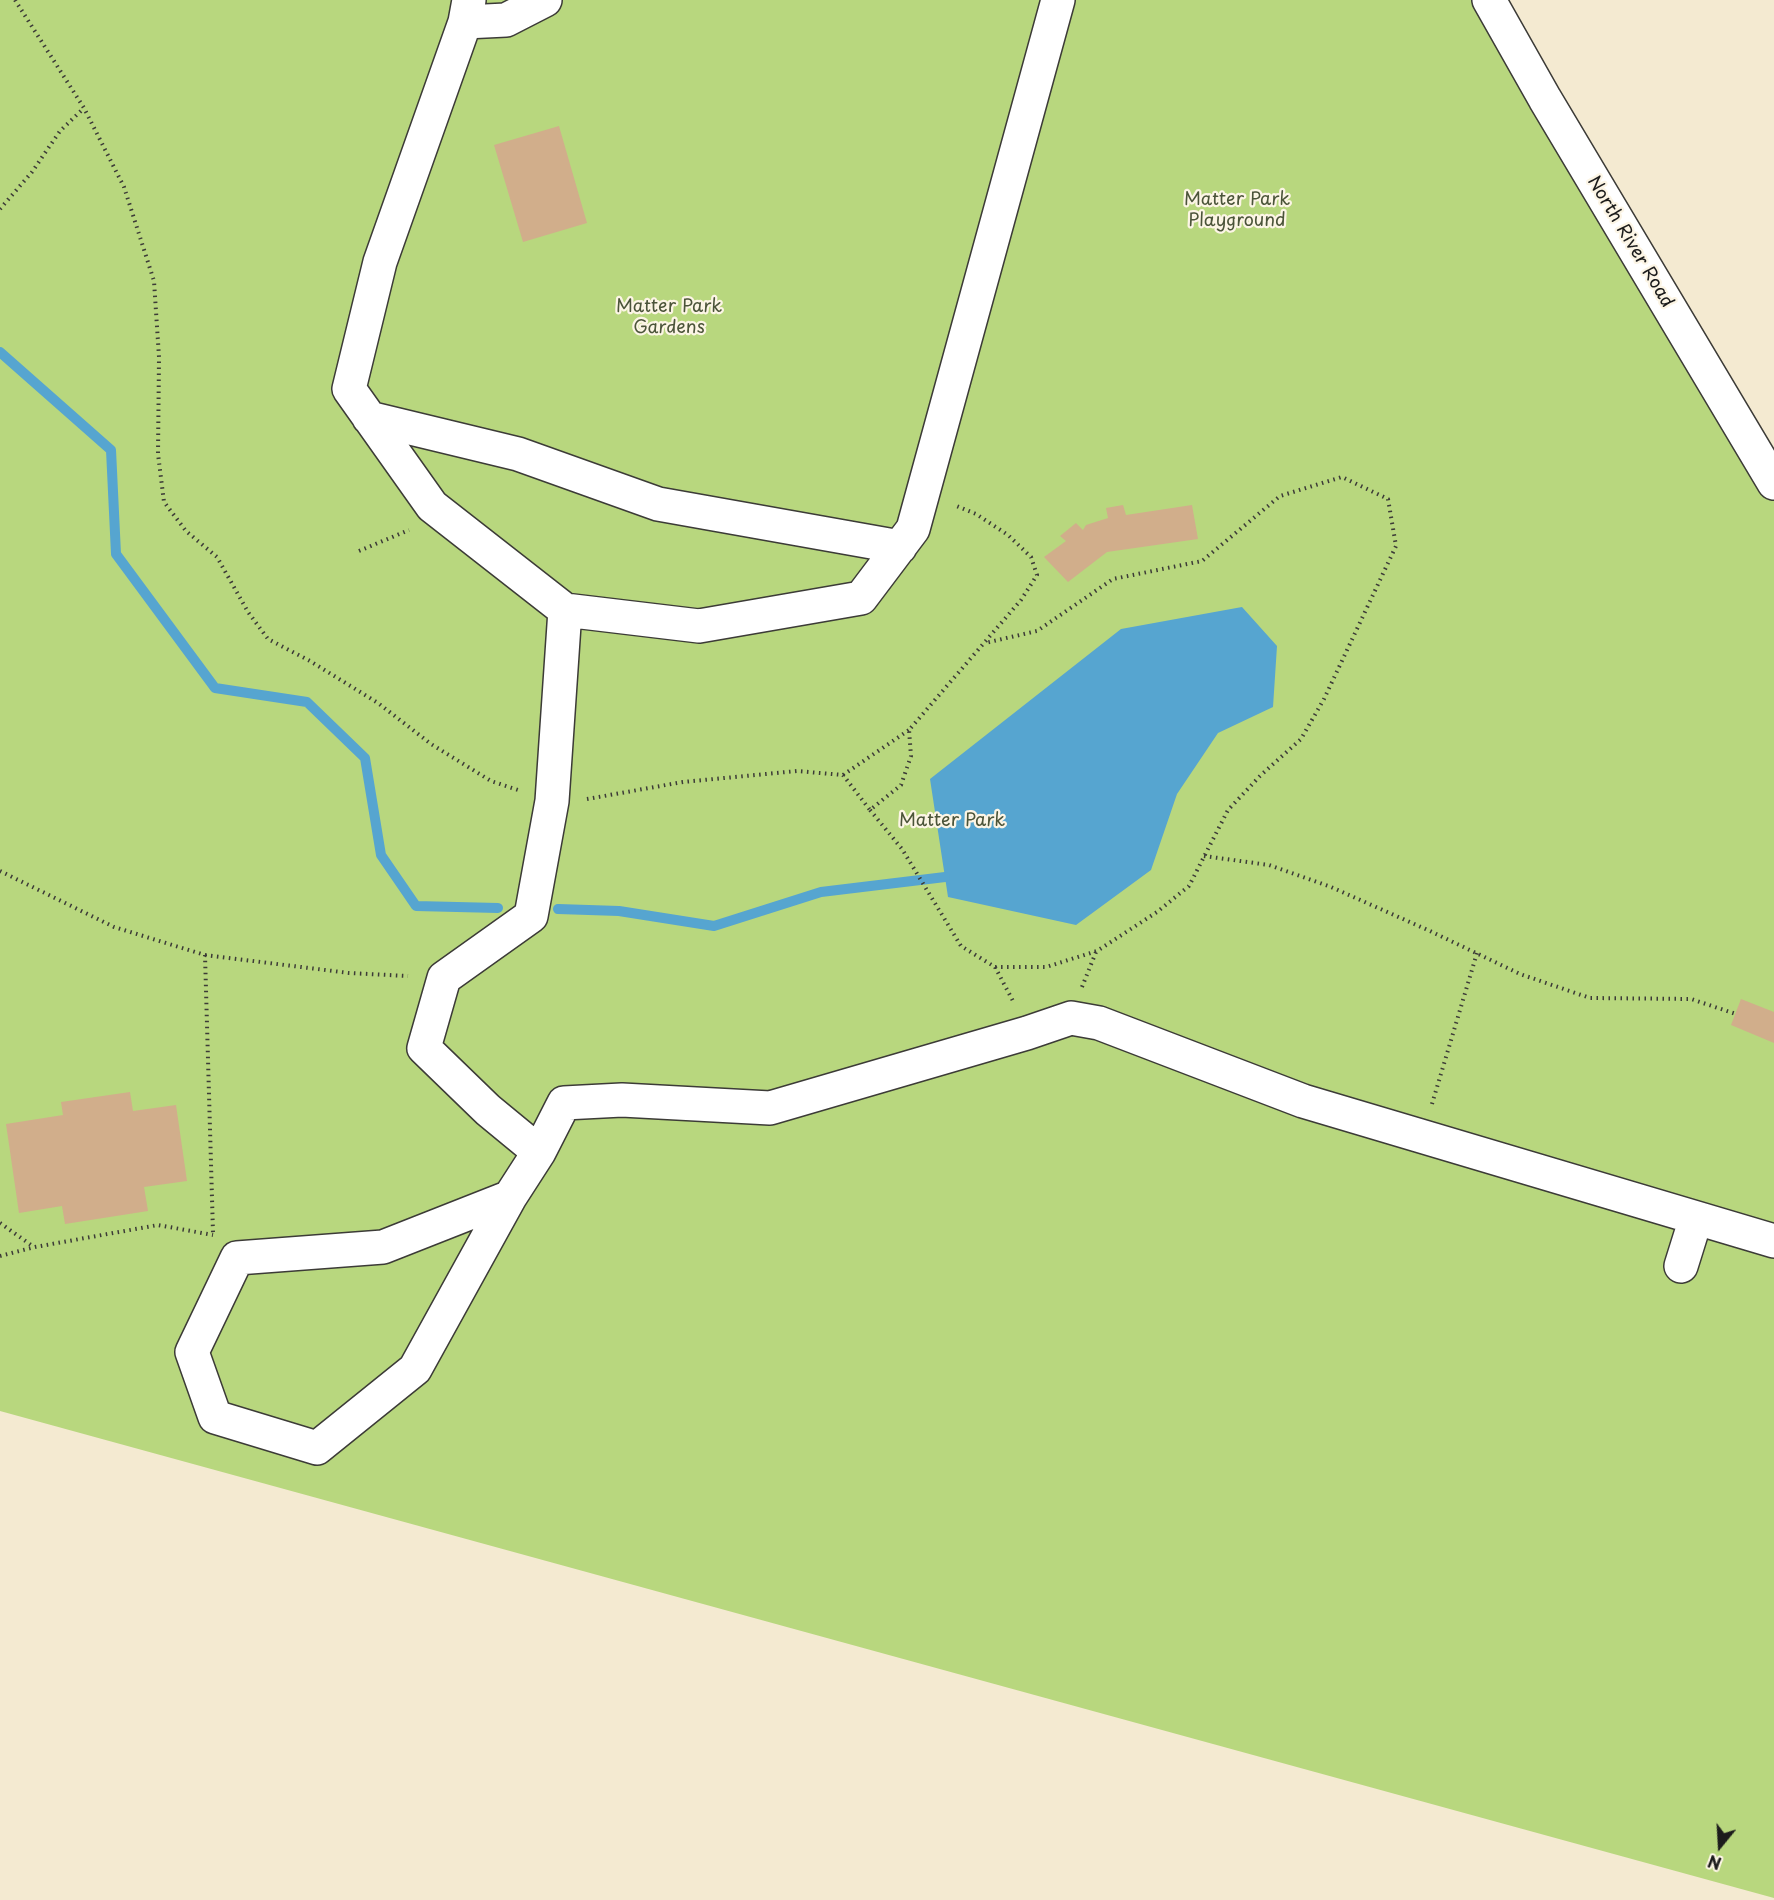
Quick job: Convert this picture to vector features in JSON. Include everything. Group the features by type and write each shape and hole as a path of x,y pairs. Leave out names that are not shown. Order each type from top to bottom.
{"street":[{"path":"545,0 506,20 467,11 380,262 349,389 432,506 565,610 699,626 861,598 913,529 1058,0"},
{"name":"North River Road","path":"1489,0 1545,99 1774,483"},
{"path":"369,418 518,454 658,504 900,547"},
{"path":"539,1152 488,1110 424,1048 444,978 531,916 552,801 565,610"},
{"path":"510,1197 383,1248 237,1258 192,1352 215,1417 317,1448 415,1369 510,1197 539,1152 564,1103 622,1100 770,1108 1071,1018 1099,1023 1303,1101 1774,1241"},
{"path":"1681,1266 1696,1218"}],"path":[{"path":"0,209 32,172 60,131 84,108"},
{"path":"870,810 902,849 961,946 994,967 1046,967 1097,951 1156,912 1190,886 1228,810 1260,776 1301,739 1324,699 1396,546 1388,499 1342,477 1280,496 1202,561 1113,579 1037,631 984,643"},
{"path":"359,551 446,517"},
{"path":"843,775 909,730"},
{"path":"1204,856 1269,865 1331,887 1520,974 1590,998 1691,999 1736,1014"},
{"path":"0,871 114,927 205,956 348,973 444,978"},
{"path":"1422,1137 1477,953"},
{"path":"205,956 214,1235"},
{"path":"0,1223 35,1247"},
{"path":"0,1256 35,1247 158,1225 214,1235 237,1258"}],"green space":[{"name":"Matter Park","path":"0,0 1489,0 1774,480 1774,1898 0,1411"}],"water":[{"path":"1242,607 1277,646 1273,707 1218,733 1177,794 1151,870 1076,925 948,897 930,779 1121,629"}],"building":[{"path":"559,126 587,223 523,242 494,145"},
{"path":"1123,505 1126,515 1192,505 1198,539 1107,552 1068,582 1044,557 1066,541 1060,536 1076,523 1083,530 1086,525 1108,518 1106,508"},
{"path":"1741,999 1774,1012 1774,1043 1731,1025"},
{"path":"130,1092 133,1111 176,1105 187,1181 144,1187 148,1211 65,1224 62,1206 19,1213 6,1124 63,1115 61,1102"}],"waterway":[{"path":"0,352 111,450 116,554 215,688 307,702 365,758 381,855 416,906 498,908"},
{"path":"558,909 619,911 714,926 821,892 945,877"}],"park label":[{"name":"Matter Park Playground","path":"1237,210"},
{"name":"Matter Park Gardens","path":"669,317"}]}
